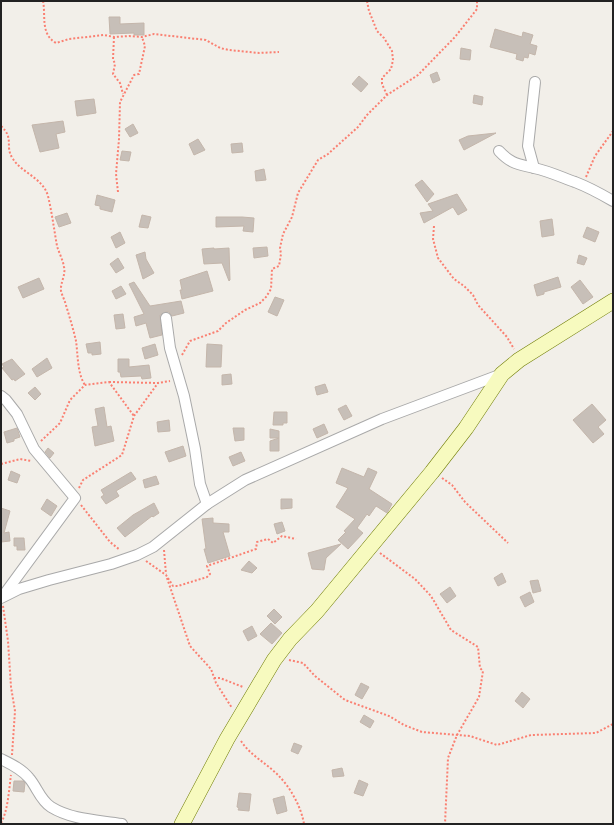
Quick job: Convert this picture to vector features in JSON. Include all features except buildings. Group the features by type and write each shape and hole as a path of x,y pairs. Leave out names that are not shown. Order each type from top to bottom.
{"street":[{"path":"534,168 528,146 535,82"},
{"path":"499,152 513,163 534,168 582,185 613,202"},
{"path":"182,824 236,723 274,660 290,639 317,611 432,472 466,428 502,374 519,360 613,301"},
{"path":"166,318 170,348 180,380 195,450 200,484 206,504"},
{"path":"2,597 19,589 111,564 154,548 206,504 245,480 389,416 502,374"},
{"path":"1,396 17,414 34,449 75,498 2,597"},
{"path":"1,759 13,765 28,777 50,807 80,818 122,824"}],"path":[{"path":"43,1 45,29 51,40 56,43 69,39 104,35 114,37 142,37 154,34 206,40 220,48 229,50 259,53 279,52"},
{"path":"367,1 369,12 377,31 384,38 392,51 393,60 391,69 382,78 382,84 388,95"},
{"path":"175,365 190,341 218,331 226,323 245,310 260,303 266,297 271,289 272,269 279,266 281,254 280,248 283,234 292,217 298,193 318,160 328,154 358,127 367,115 388,95 418,75 455,37 477,9 476,1"},
{"path":"114,37 113,59 115,64 113,74 120,83 123,95"},
{"path":"118,192 116,174 120,102 134,75 139,74 145,46 142,37"},
{"path":"1,126 10,137 9,149 11,157 16,163 40,182 48,194 48,202 52,213 58,248 64,267 61,290 75,335 80,370 85,385"},
{"path":"582,185 595,156 613,131"},
{"path":"434,226 433,239 438,258 454,279 473,295 478,305 486,315 507,337 519,360"},
{"path":"34,449 60,423 70,400 85,385 109,382 158,382 180,380"},
{"path":"109,382 134,416"},
{"path":"158,382 134,416 122,455 83,480 75,498 110,542 119,549 149,562 166,575 173,586 178,586 207,577 210,574 207,566 256,549 258,542 268,539 273,543 282,536 296,539"},
{"path":"1,464 20,459 35,462"},
{"path":"432,472 452,485 465,502 508,543"},
{"path":"164,539 166,575 190,646 211,669 236,723 240,741 246,750 278,775 293,795 304,824"},
{"path":"371,546 415,579 431,596 450,630 478,647 480,668 483,671 479,697 457,734 448,758 445,824"},
{"path":"1,824 6,815 5,807 9,795 13,765 12,750 15,711 11,687 8,641 3,616 2,597"},
{"path":"274,660 288,659 303,663 320,680 345,700 389,716 422,732 470,736 497,745 531,735 596,733 613,724"},
{"path":"214,678 220,678 243,687 256,689"}]}
